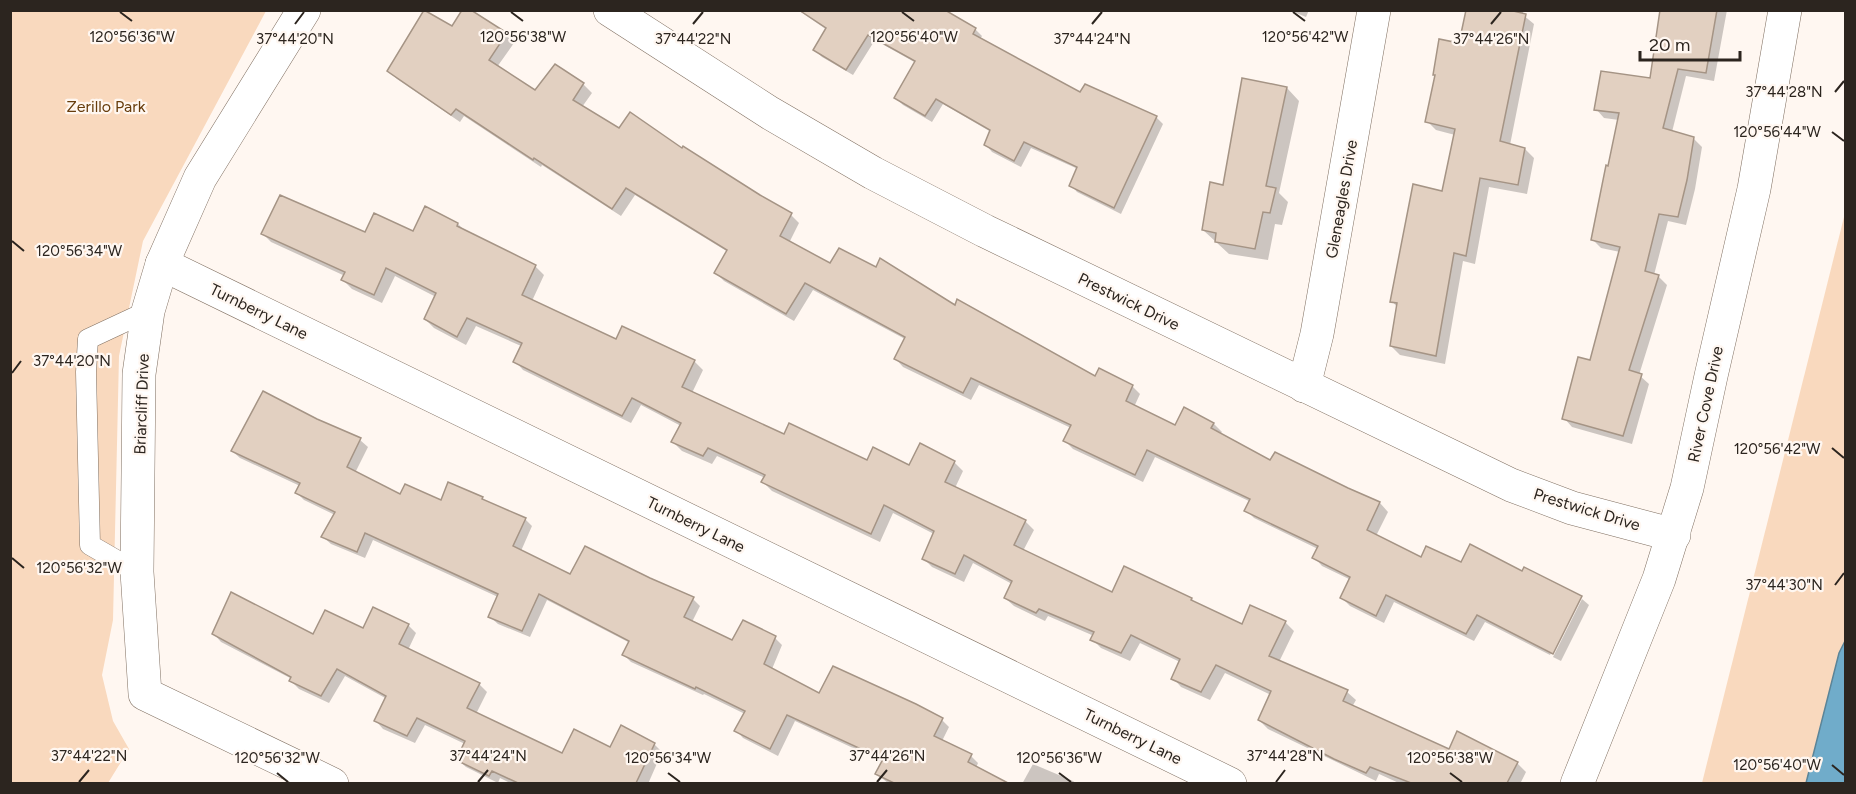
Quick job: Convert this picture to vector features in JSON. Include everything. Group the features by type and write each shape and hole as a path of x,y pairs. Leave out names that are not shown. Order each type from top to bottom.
{"street":[{"name":"Briarcliff Drive","path":"304,10 200,178 162,264 148,311 139,374 138,572 146,694 332,783"},
{"name":"Prestwick Drive","path":"610,10 770,113 873,173 985,231 1511,485 1572,508 1674,535"},
{"name":"Gleneagles Drive","path":"1304,386 1317,334 1374,10"},
{"name":"River Cove Drive","path":"1578,783 1659,579 1687,488 1754,189 1785,10"},
{"name":"Turnberry Lane","path":"162,264 1230,783"}],"lane":[{"path":"138,572 90,545 86,372 88,339 148,311"}],"green space":[{"name":"Zerillo Park","path":"10,11 266,11 143,241 119,356 113,620 102,675 113,721 129,749 108,783 11,783"},
{"path":"1845,213 1845,783 1702,783"}],"water":[{"path":"1845,641 1845,783 1806,783 1839,653"}],"building":[{"path":"424,10 452,26 462,10 471,10 507,33 489,60 535,90 555,64 584,83 573,100 619,128 630,112 682,148 683,146 792,213 780,236 830,263 839,248 876,267 880,258 955,305 957,299 1095,376 1099,368 1133,385 1126,401 1175,425 1184,407 1214,423 1211,428 1270,460 1275,452 1380,502 1367,530 1421,557 1426,546 1461,562 1470,544 1522,571 1524,567 1582,596 1553,654 1477,615 1466,634 1386,595 1376,616 1340,598 1350,577 1312,558 1318,546 1244,511 1250,499 1147,450 1135,475 1063,441 1071,425 971,378 963,393 894,359 905,337 805,283 786,314 714,273 727,250 626,188 612,209 456,109 451,115 387,71"},
{"path":"799,10 945,10 976,28 973,34 1080,92 1085,84 1157,116 1114,208 1069,186 1077,167 1024,142 1014,161 984,145 990,130 936,99 925,116 894,98 915,61 868,35 846,70 813,50 826,28"},
{"path":"1466,10 1509,10 1526,14 1500,141 1525,148 1518,185 1480,178 1466,256 1454,253 1436,356 1390,346 1397,303 1390,302 1413,184 1442,191 1455,129 1425,122 1435,75 1433,75 1439,39 1459,43"},
{"path":"1660,10 1717,10 1706,73 1678,69 1663,128 1694,137 1678,217 1659,214 1645,271 1659,275 1629,370 1642,374 1623,436 1562,419 1578,357 1590,360 1620,247 1591,240 1619,113 1594,110 1601,71 1650,78"},
{"path":"1242,78 1287,87 1266,186 1276,188 1270,213 1263,212 1255,249 1215,242 1216,233 1202,230 1210,182 1223,185"},
{"path":"280,195 365,232 374,213 413,231 425,206 458,223 457,226 536,265 522,295 616,339 622,326 695,360 682,387 784,434 789,423 867,460 873,447 909,465 920,443 955,461 945,482 1026,520 1014,545 1112,592 1124,566 1242,624 1250,605 1286,621 1269,656 1348,690 1343,701 1449,749 1457,731 1518,762 1507,783 1411,783 1370,767 1366,773 1334,759 1258,720 1271,691 1216,665 1201,692 1171,679 1180,659 1131,635 1121,653 1090,640 1094,632 1039,609 1036,613 1004,598 1012,581 964,555 955,574 922,559 934,531 884,505 871,534 761,482 765,475 708,448 703,456 671,442 681,423 632,398 622,416 513,362 522,343 467,318 457,337 424,319 436,293 386,268 374,295 341,280 345,272 261,234"},
{"path":"263,391 317,419 361,438 347,467 400,494 405,484 441,500 448,482 483,497 482,499 526,518 513,546 570,574 585,546 694,597 684,617 732,640 743,620 776,636 764,664 819,693 833,666 916,704 943,718 934,736 972,754 968,762 1008,783 894,783 875,774 883,759 787,715 770,749 734,731 745,711 622,655 629,641 539,594 522,631 488,617 498,594 365,533 357,552 321,537 335,512 295,493 300,483 231,451"},
{"path":"231,592 313,634 325,610 363,628 373,607 409,624 399,644 480,683 467,708 562,753 574,729 610,747 621,725 655,743 636,783 518,783 492,771 489,776 456,760 465,741 417,718 407,736 374,721 386,696 337,669 321,696 289,681 291,677 212,634"}]}
